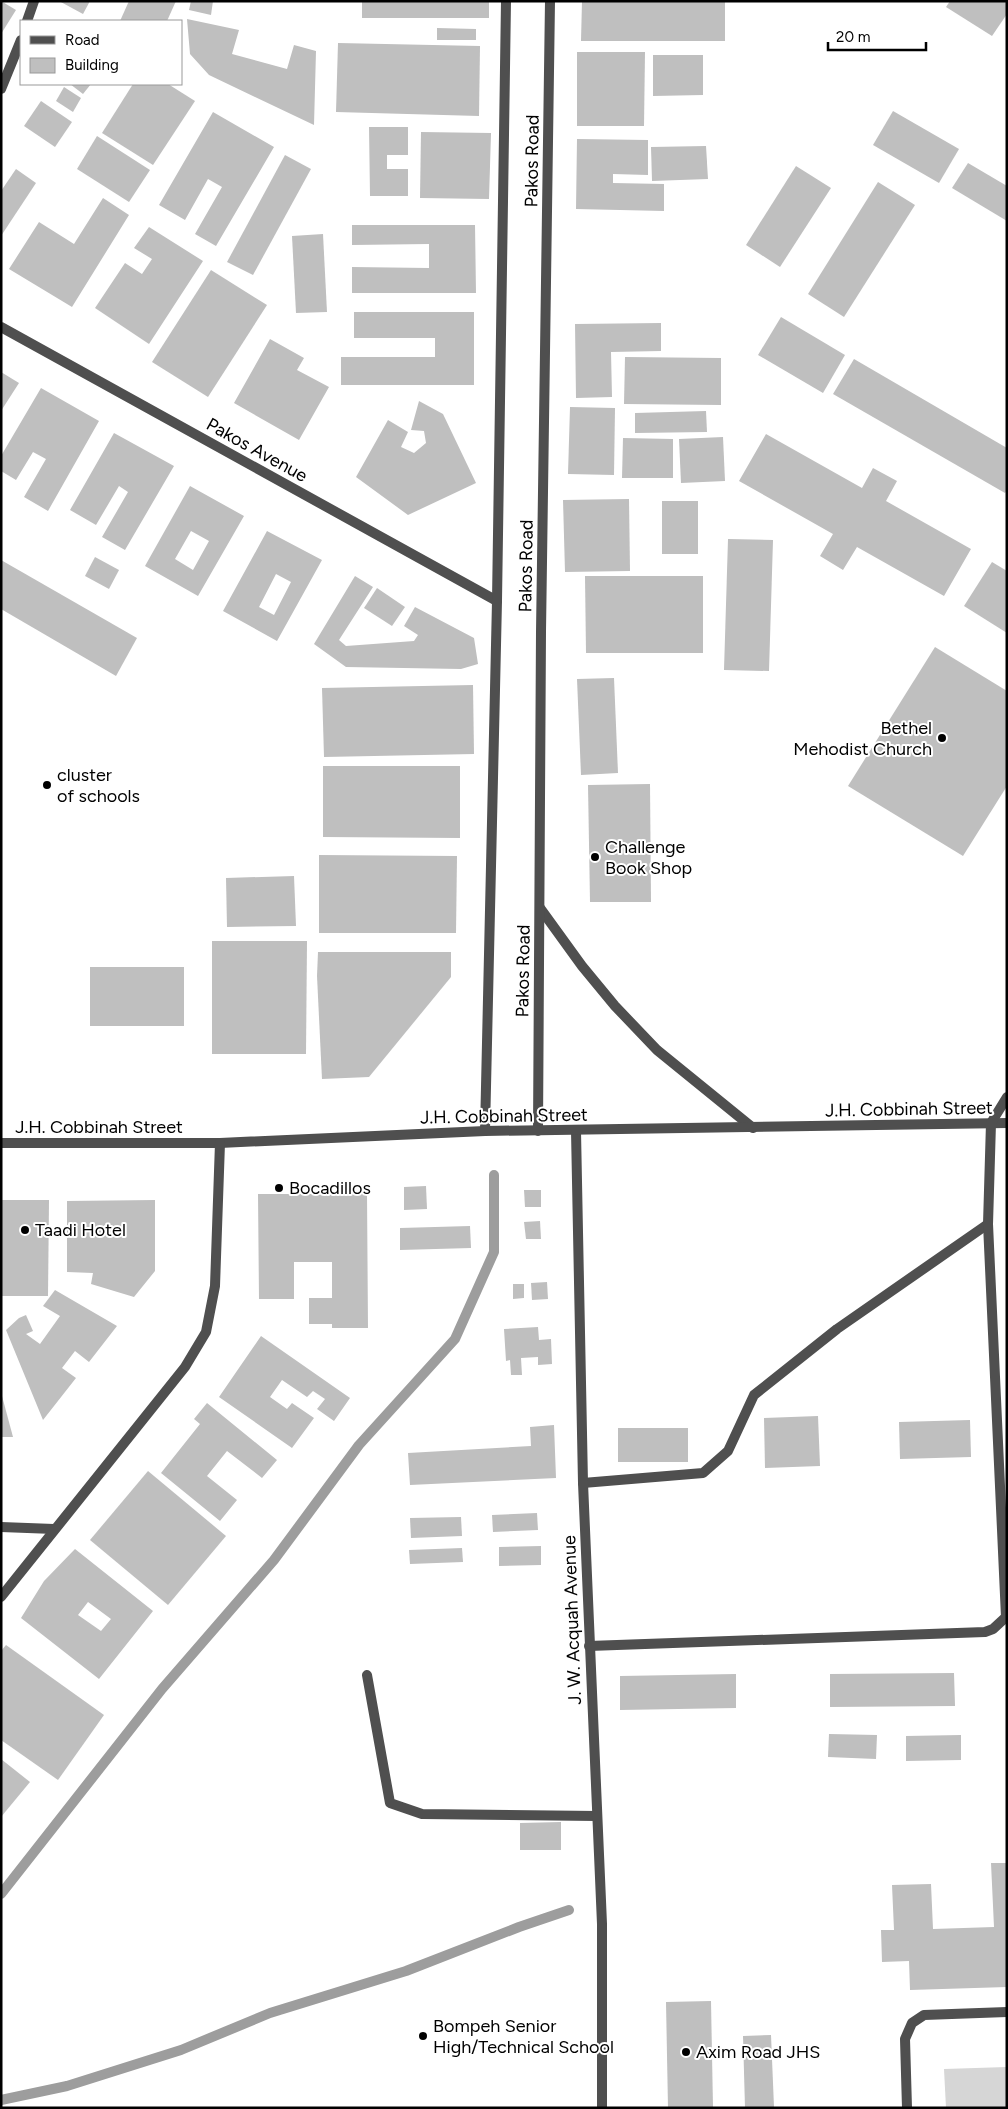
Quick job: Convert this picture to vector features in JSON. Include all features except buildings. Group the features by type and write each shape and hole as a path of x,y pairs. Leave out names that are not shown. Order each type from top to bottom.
{"street":[{"path":"27,20 34,1"},
{"name":"Pakos Road","path":"485,1131 506,1"},
{"name":"Pakos Road","path":"538,1131 541,632 550,1"},
{"path":"1,89 20,42"},
{"name":"Pakos Avenue","path":"1,327 496,601"},
{"path":"540,908 582,966 657,1050 753,1128"},
{"path":"589,1646 985,1632 993,1629 1006,1617 988,1224 992,1124 1007,1097"},
{"name":"J.H. Cobbinah Street","path":"1,1144 220,1143 485,1131 1007,1123"},
{"name":"J. W. Acquah Avenue","path":"576,1131 583,1483 602,1924 602,2108"},
{"path":"1,1597 185,1367 206,1332 215,1286 220,1143"},
{"path":"583,1483 702,1473 728,1451 754,1395 837,1329 988,1224"},
{"path":"1,1528 54,1529"},
{"path":"367,1675 390,1803 422,1814 597,1816"},
{"path":"907,2108 905,2039 912,2023 924,2015 1007,2012"}],"shaded area":[{"path":"1007,2067 1007,2108 946,2108 944,2069"}],"waterway":[{"path":"1,1894 162,1689 274,1560 359,1445 455,1339 494,1252 494,1175"},
{"path":"1,2100 67,2086 181,2050 270,2013 406,1971 519,1927 569,1910"}],"place":[{"name":"Bethel Mehodist Church","path":"942,738"},
{"name":"cluster of schools","path":"47,785"},
{"name":"Challenge Book Shop","path":"595,857"},
{"name":"Bocadillos","path":"279,1188"},
{"name":"Taadi Hotel","path":"25,1230"},
{"name":"Bompeh Senior High/Technical School","path":"423,2036"},
{"name":"Axim Road JHS","path":"686,2052"}]}
